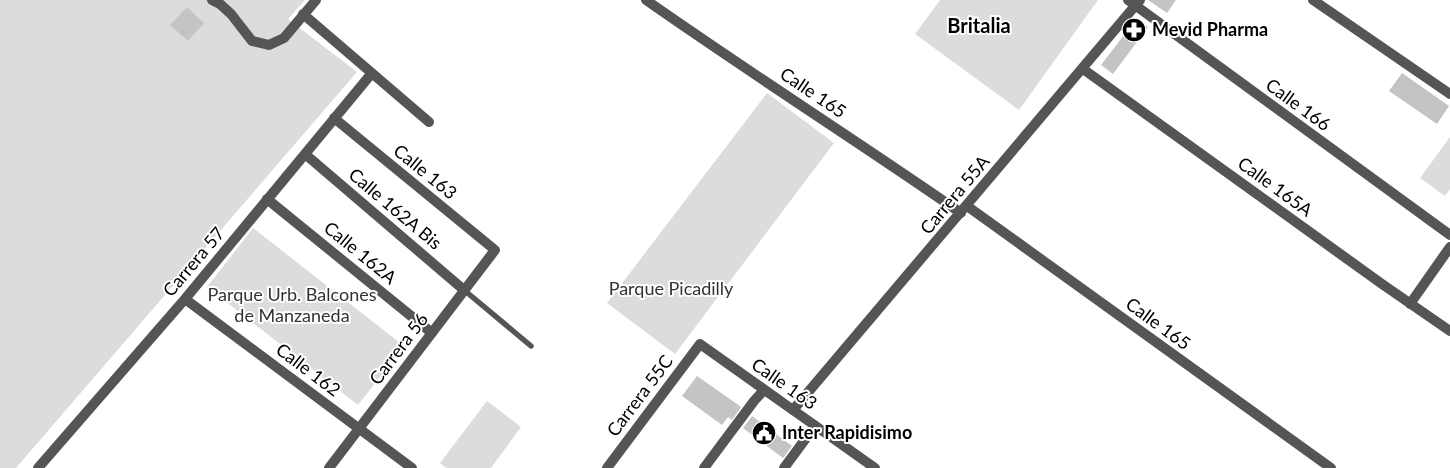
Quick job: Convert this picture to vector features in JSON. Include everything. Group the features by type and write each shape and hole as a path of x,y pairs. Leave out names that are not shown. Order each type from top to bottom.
{"street":[{"path":"212,0 220,4 231,14 252,41 269,45 284,38 316,0"},
{"name":"Calle 165","path":"646,0 766,82 964,210 1331,468"},
{"path":"1313,0 1450,94"},
{"name":"Carrera 55A","path":"793,410 1083,69 1134,2"},
{"name":"Calle 166","path":"1134,2 1450,235"},
{"path":"303,14 429,122"},
{"name":"Calle 165A","path":"1083,69 1450,332"},
{"name":"Carrera 57","path":"38,468 185,299 372,73"},
{"name":"Calle 163","path":"334,118 495,250"},
{"name":"Calle 162A Bis","path":"305,154 464,290"},
{"name":"Calle 162A","path":"267,199 432,333"},
{"path":"1410,304 1450,248"},
{"name":"Carrera 56","path":"329,468 495,250"},
{"name":"Calle 162","path":"185,299 412,468"},
{"name":"Calle 163","path":"700,344 875,468"},
{"name":"Carrera 55C","path":"607,468 700,344"},
{"path":"704,468 764,390"},
{"path":"784,468 815,426"}],"lane":[{"path":"464,290 532,346"}],"green space":[{"path":"0,0 305,0 288,19 357,72 16,468 0,468"},
{"path":"940,0 1098,0 1019,110 915,34"},
{"name":"Parque Picadilly","path":"767,93 834,143 675,354 607,303"},
{"path":"1450,137 1450,189 1445,196 1420,178"},
{"name":"Parque Urb. Balcones de Manzaneda","path":"253,228 404,346 358,405 207,287"},
{"path":"487,401 521,427 491,468 446,468 440,463"}],"building":[{"path":"1148,0 1176,0 1167,13"},
{"path":"187,7 204,23 188,41 170,25"},
{"path":"1137,18 1148,27 1113,74 1101,65"},
{"path":"1402,73 1449,106 1437,124 1389,91"},
{"path":"697,376 741,407 732,420 728,417 722,425 682,396"},
{"path":"752,416 792,446 783,458 743,428"}],"place":[{"name":"Mevid Pharma","path":"1134,30"},
{"name":"Inter Rapidisimo","path":"764,433"}],"district":[{"name":"Britalia","path":"979,26"}]}
